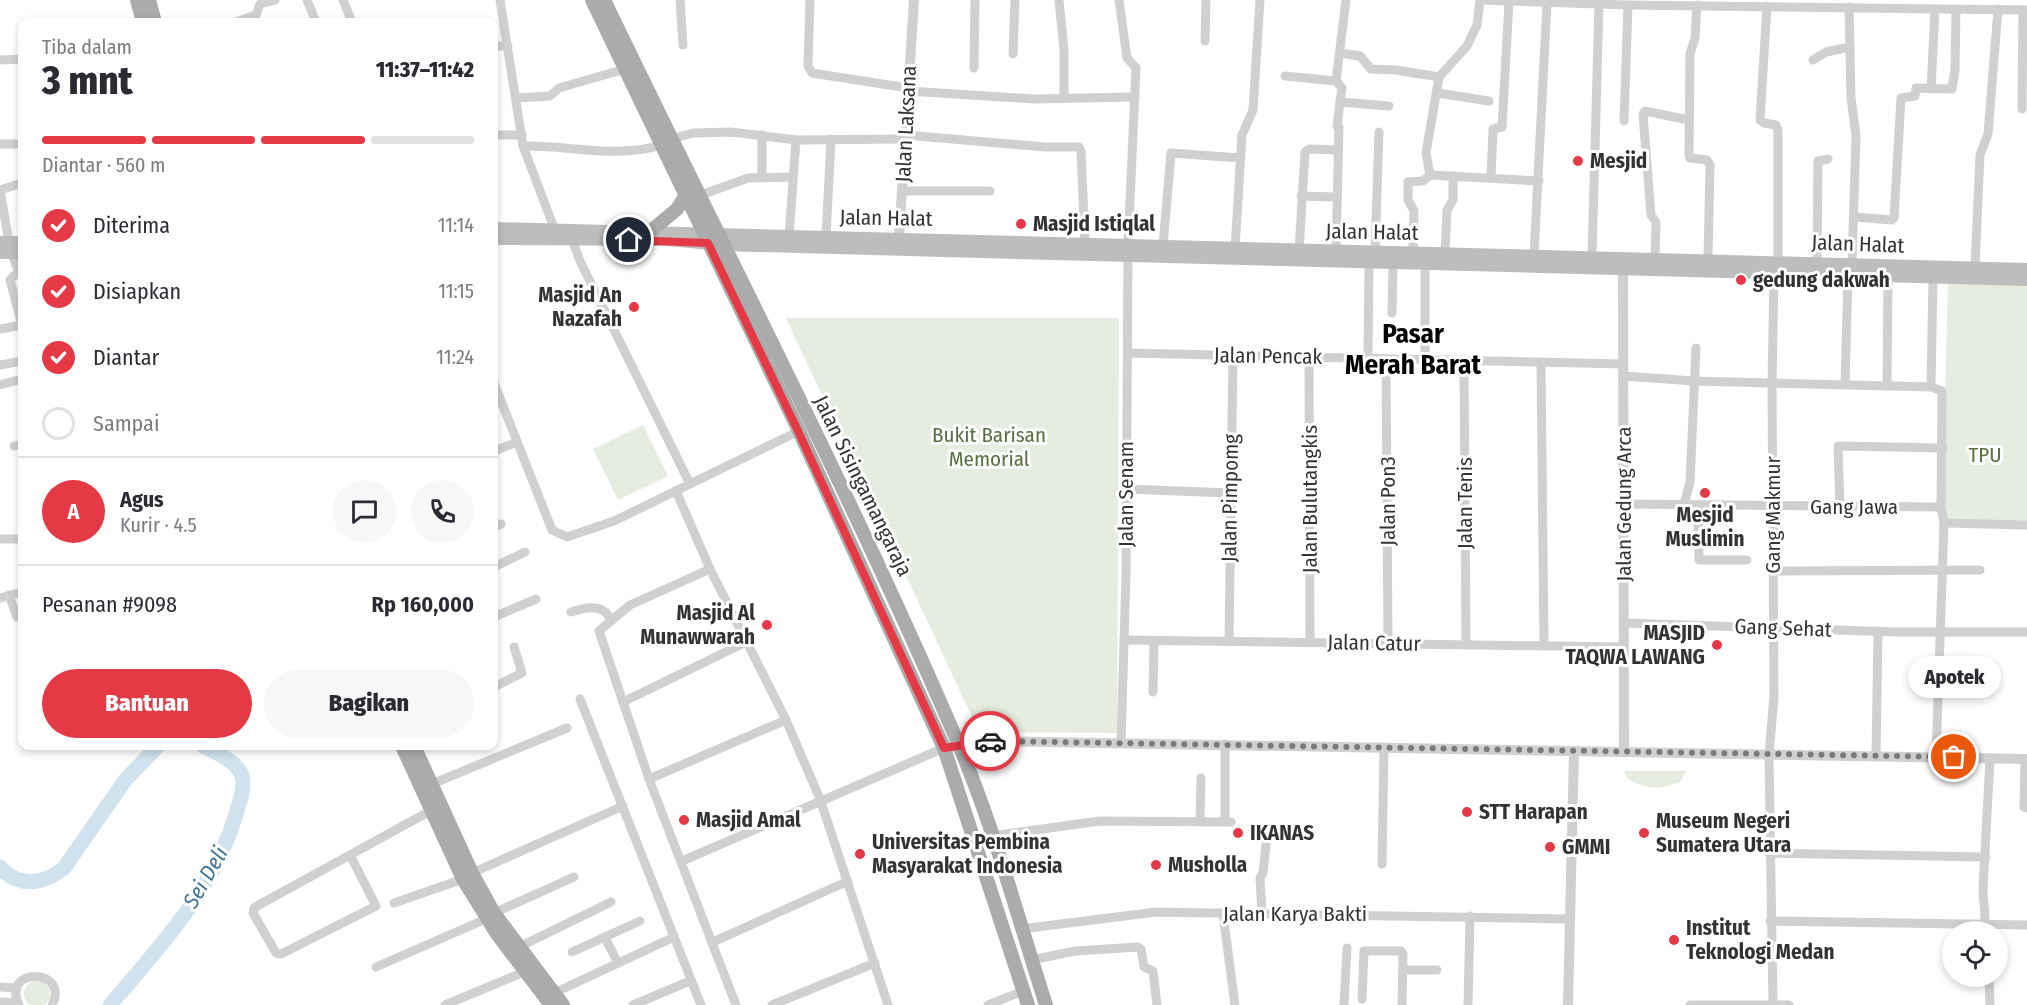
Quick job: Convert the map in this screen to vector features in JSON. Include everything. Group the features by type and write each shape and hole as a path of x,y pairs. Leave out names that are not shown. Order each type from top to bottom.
{"main road":[{"path":"137,0 142,18"},
{"path":"149,0 154,18"},
{"name":"Jalan Sisingamangaraja","path":"592,0 625,69 666,142"},
{"name":"Jalan Sisingamangaraja","path":"604,0 666,142 805,428 878,566 959,745 992,836 1046,1005"},
{"path":"652,230 692,196"},
{"path":"498,228 652,230 712,238"},
{"name":"Jalan Halat","path":"712,238 826,236 899,243 1085,243 1128,251 1163,246 1336,251 1393,264 1623,263 1774,275 1850,269 2027,268"},
{"path":"498,239 712,238"},
{"name":"Jalan Halat","path":"712,238 1372,258 1413,253 1445,253 1592,256 1623,263 1655,257 1817,262 1888,276 2027,280"},
{"name":"Jalan Sisingamangaraja","path":"805,428 864,573 944,748 1028,1005"},
{"path":"864,573 878,566"},
{"path":"405,750 425,777 432,810 490,916 524,972 553,1002"},
{"path":"415,750 467,876"},
{"path":"490,916 519,947 553,1002"}],"street":[{"path":"247,18 256,15 260,3 275,0"},
{"path":"307,0 314,18"},
{"path":"343,0 350,18"},
{"path":"500,0 523,146 554,228"},
{"path":"681,0 683,45"},
{"path":"810,0 808,66 812,73 908,89 1064,98 1135,97"},
{"name":"Jalan Laksana","path":"899,243 914,0"},
{"path":"974,68 975,0"},
{"path":"1013,54 1014,0"},
{"path":"1059,0 1064,50 1064,98"},
{"name":"Jalan Senam","path":"1119,0 1127,58 1136,68 1128,251 1121,743"},
{"path":"1205,41 1206,0"},
{"path":"1235,249 1240,158 1244,127 1252,110 1260,0"},
{"path":"1336,251 1340,127 1336,126 1341,88 1336,81 1346,0"},
{"path":"1430,175 1426,153 1439,77 1467,46 1478,25 1482,0 1628,5 1697,5 1718,2 1767,6 1807,3 1849,7 1868,4 1919,4 1935,9 1956,9 1980,4 1998,9 2025,10 2022,109"},
{"path":"1491,177 1493,129 1502,127 1509,2"},
{"path":"1534,255 1547,3"},
{"path":"1592,256 1599,4"},
{"path":"1624,121 1628,5"},
{"path":"1697,5 1695,38 1690,54 1689,155 1690,158 1707,160 1710,165 1708,259"},
{"path":"1767,6 1760,120 1776,125 1778,130 1778,261"},
{"path":"1845,384 1856,136 1849,7"},
{"path":"1931,89 1935,9"},
{"path":"1854,217 1892,220 1901,98 1915,96 1917,88 1950,90 1952,88 1956,9"},
{"path":"1975,267 1980,154 1988,134 1998,9"},
{"path":"498,46 507,46"},
{"path":"1813,60 1826,52 1850,47"},
{"path":"1340,53 1360,56 1371,69 1439,77"},
{"path":"0,60 18,59"},
{"path":"516,98 550,96 559,88 625,69"},
{"path":"1285,76 1336,81"},
{"path":"1437,93 1489,101"},
{"path":"1340,102 1389,106"},
{"path":"1655,257 1656,222 1651,215 1643,114 1646,111 1661,112 1689,120"},
{"path":"523,146 549,146 609,154 627,153 708,132 749,132 796,140 906,137 1045,147 1079,147 1085,243"},
{"path":"1368,358 1379,132"},
{"path":"498,135 522,135"},
{"path":"762,135 762,177"},
{"path":"826,236 831,139"},
{"path":"789,236 796,140"},
{"path":"0,144 18,144"},
{"path":"1299,250 1301,196 1307,150 1338,150"},
{"path":"1163,246 1170,154 1173,152 1240,158"},
{"path":"1817,262 1818,161 1827,159"},
{"path":"1413,253 1414,211 1408,200 1408,182 1423,181 1430,175 1539,181"},
{"path":"1445,253 1447,210 1452,200 1453,176"},
{"path":"692,196 735,182 762,177 792,177"},
{"path":"18,184 0,190 9,249 18,271"},
{"path":"903,191 990,191"},
{"path":"1301,196 1337,197"},
{"path":"572,238 580,261 689,482"},
{"name":"Jalan Gedung Arca","path":"1623,263 1624,752"},
{"path":"1392,313 1393,264"},
{"path":"1425,264 1425,360"},
{"path":"18,274 10,280 18,310"},
{"name":"Gang Makmur","path":"1773,1005 1769,754 1773,717 1774,628 1772,383 1774,275"},
{"path":"1887,386 1888,276"},
{"path":"1930,387 1933,277"},
{"path":"0,329 18,326"},
{"path":"1684,505 1690,482 1696,348"},
{"name":"Jalan Pencak","path":"1128,353 1623,364"},
{"name":"Jalan Pimpomg","path":"1229,641 1233,355"},
{"name":"Jalan Bulutangkis","path":"1309,357 1310,642"},
{"name":"Jalan Pon3","path":"1386,359 1388,644"},
{"name":"Jalan Tenis","path":"1464,361 1466,645"},
{"path":"0,365 18,362"},
{"path":"1541,363 1544,645"},
{"path":"1623,376 1695,381 1930,387 1942,391 1941,507 1944,523 1936,756"},
{"path":"0,386 18,380"},
{"path":"498,393 552,530 560,535 573,536 614,521 676,491 689,482 805,428"},
{"path":"498,449 517,442"},
{"path":"1840,507 1838,446 1943,448"},
{"path":"1125,489 1230,493"},
{"path":"676,491 746,642 786,720 820,799 888,1005"},
{"name":"Gang Jawa","path":"1623,504 1941,507"},
{"path":"1698,505 1700,560 1747,560"},
{"path":"1944,523 2027,525"},
{"path":"0,539 18,541"},
{"path":"498,565 525,552"},
{"path":"1773,571 1942,568 1980,570"},
{"path":"711,569 630,605 610,620 599,633 649,779 736,1005"},
{"path":"5,596 18,617"},
{"path":"498,615 536,599"},
{"path":"571,612 597,608 606,612 610,620"},
{"name":"Gang Sehat","path":"1624,622 1878,631 2027,632"},
{"path":"1876,756 1878,631"},
{"name":"Jalan Catur","path":"1124,640 1624,647"},
{"path":"1153,692 1154,641"},
{"path":"623,702 746,642"},
{"path":"498,685 522,673 514,647"},
{"path":"580,699 692,977 690,981 700,1005"},
{"path":"649,779 786,720"},
{"path":"425,777 567,728"},
{"path":"682,861 820,799 944,748 991,741 2026,759 2024,807 2027,808"},
{"path":"992,836 1100,821 1228,822 1225,744"},
{"path":"1382,864 1384,747"},
{"path":"1568,1005 1574,751"},
{"path":"1985,921 1983,890 1990,758"},
{"path":"1200,821 1201,778"},
{"path":"394,903 467,876 623,806"},
{"path":"350,855 376,906 281,954 276,953 253,913 254,908 350,855 432,810"},
{"path":"1262,914 1260,878 1263,873 1266,844"},
{"path":"1769,853 1986,857"},
{"path":"376,967 574,877"},
{"path":"713,942 848,881"},
{"path":"519,947 612,902"},
{"name":"Jalan Karya Bakti","path":"1021,929 1145,913 1569,919"},
{"path":"1223,914 1235,1005"},
{"path":"1468,1005 1470,916"},
{"path":"572,952 640,921"},
{"path":"1770,921 1942,927"},
{"path":"2008,926 2027,925"},
{"path":"553,1002 618,963 674,937"},
{"path":"605,938 618,963"},
{"path":"1031,960 1075,951 1138,947 1141,949 1144,967 1153,971 1157,1005"},
{"path":"1344,1005 1347,948"},
{"path":"1362,999 1364,951 1401,951 1402,1005"},
{"path":"772,1005 875,963"},
{"path":"1403,970 1437,970"},
{"path":"445,1005 524,972"},
{"path":"0,1002 18,1004 17,988 27,977 42,976 53,987 55,994 51,1005"},
{"path":"633,1005 690,981"},
{"path":"0,987 17,988"},
{"path":"1989,987 1990,1005"},
{"path":"988,1005 1023,991"},
{"path":"1690,1005 1789,1005"}],"green space":[{"name":"TPU","path":"1948,280 2027,281 2027,522 1948,519 1942,512"},
{"name":"Bukit Barisan Memorial","path":"786,318 1119,318 1117,733 979,732"},
{"path":"643,425 668,476 618,500 593,449"},
{"path":"1624,771 1686,771 1680,782 1654,788 1628,779"},
{"path":"32,982 42,982 49,989 49,999 42,1006 32,1006 25,999 25,989"}],"waterway":[{"name":"Sei Deli","path":"0,867 15,879 32,882 48,878 64,868 126,779 154,750"},
{"name":"Sei Deli","path":"110,1005 186,913 217,862 229,835 241,796 242,776 236,766 212,750"}],"way so far":[{"path":"990,741 1954,757"}],"place":[{"name":"Mesjid","path":"1578,161"},
{"name":"Masjid Istiqlal","path":"1021,224"},
{"name":"gedung dakwah","path":"1741,280"},
{"name":"Masjid An Nazafah","path":"634,307"},
{"name":"Mesjid Muslimin","path":"1705,493"},
{"name":"Masjid Al Munawwarah","path":"767,625"},
{"name":"MASJID TAQWA LAWANG","path":"1717,645"},
{"name":"Apotek","path":"1954,757"},
{"name":"STT Harapan","path":"1467,812"},
{"name":"Masjid Amal","path":"684,820"},
{"name":"IKANAS","path":"1238,833"},
{"name":"Museum Negeri Sumatera Utara","path":"1644,833"},
{"name":"GMMI","path":"1550,847"},
{"name":"Universitas Pembina Masyarakat Indonesia","path":"860,854"},
{"name":"Musholla","path":"1156,865"},
{"name":"Institut Teknologi Medan","path":"1674,940"}],"district":[{"name":"Pasar Merah Barat","path":"1413,350"}],"route":[{"path":"629,240 708,243 798,431 944,748 990,741"}]}
